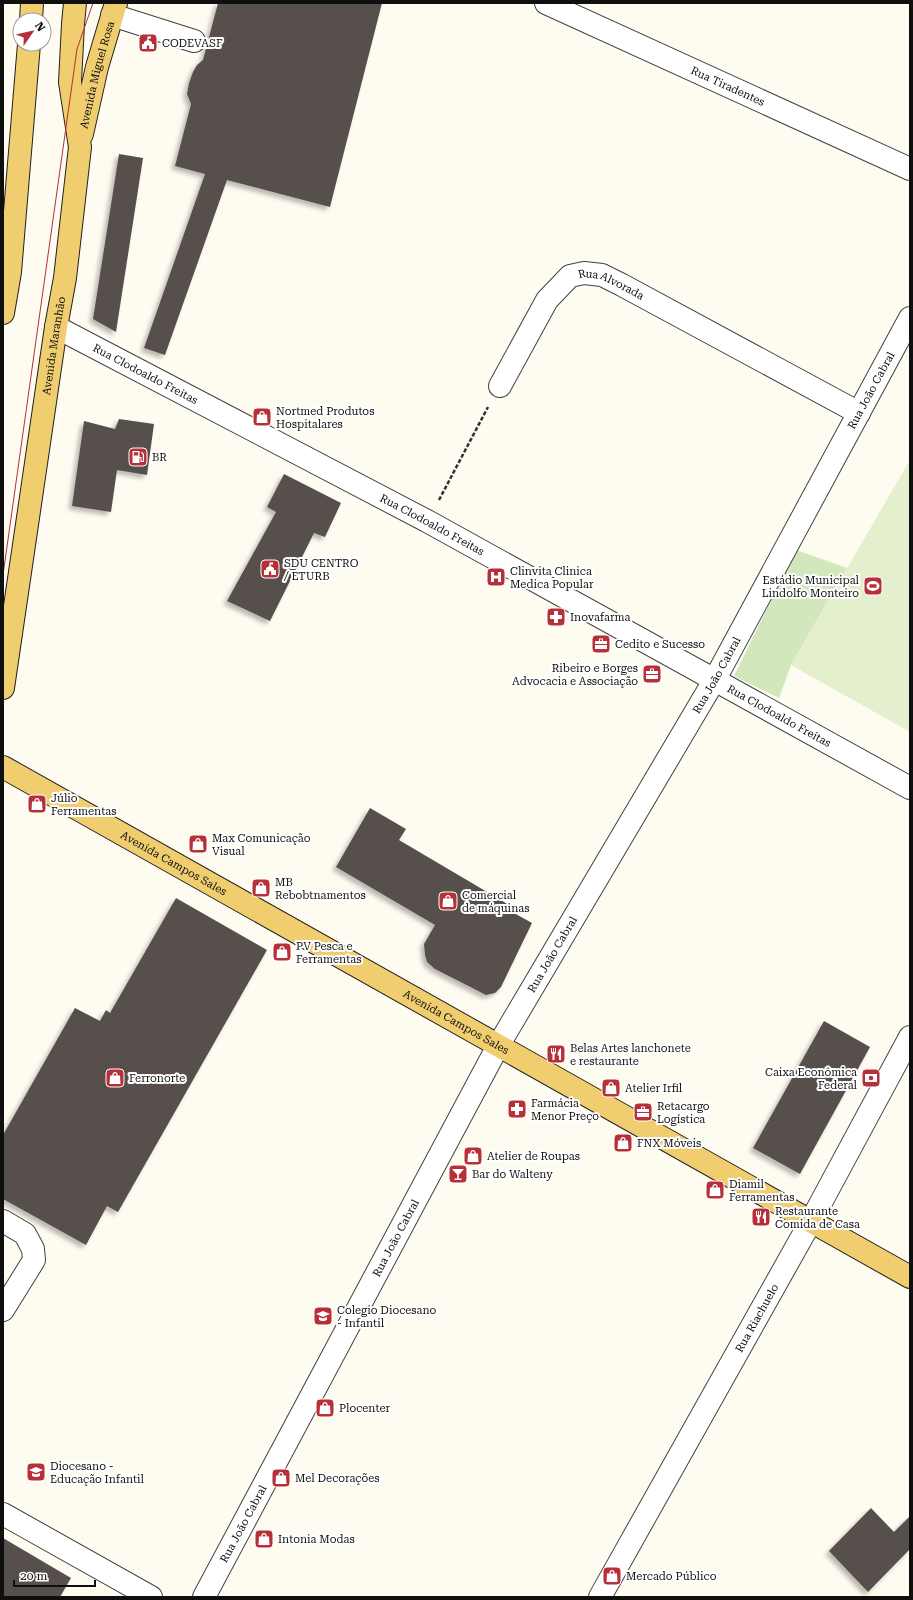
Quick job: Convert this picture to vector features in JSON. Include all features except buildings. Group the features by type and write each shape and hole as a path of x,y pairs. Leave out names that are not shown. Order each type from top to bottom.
{"main road":[{"name":"Avenida Maranhão","path":"3,688 56,327 65,278 80,147 70,82 75,3"},
{"name":"Avenida Miguel Rosa","path":"80,147 96,67 114,9"},
{"path":"3,313 10,272 28,52"},
{"name":"Avenida Campos Sales","path":"3,767 910,1277"}],"street":[{"name":"Rua Tiradentes","path":"546,3 910,169"},
{"path":"114,9 194,41"},
{"name":"Rua Alvorada","path":"500,386 547,300 570,276 584,273 602,275 622,285 859,413"},
{"name":"Rua João Cabral","path":"204,1597 498,1046 715,679 910,318"},
{"name":"Rua Clodoaldo Freitas","path":"56,327 428,521 910,788"},
{"name":"Rua Riachuelo","path":"600,1597 811,1221 910,1037"},
{"path":"3,1221 25,1234 34,1249 34,1260 3,1310"},
{"path":"3,1514 151,1597"}],"path":[{"path":"428,521 500,386"}],"green space":[{"name":"Estádio Municipal Lindolfo Monteiro","path":"910,460 910,732 791,665"},
{"path":"796,550 847,568 791,665 779,698 734,676"}],"tram line":[{"path":"3,575 77,49 93,3"}],"place":[{"name":"CODEVASF","path":"148,43"},
{"name":"Nortmed Produtos Hospitalares","path":"262,417"},
{"name":"BR","path":"138,457"},
{"name":"SDU CENTRO / ETURB","path":"270,569"},
{"name":"Clinvita Clinica Medica Popular","path":"496,577"},
{"name":"Estádio Municipal Lindolfo Monteiro","path":"873,586"},
{"name":"Inovafarma","path":"556,617"},
{"name":"Cedito e Sucesso","path":"601,644"},
{"name":"Ribeiro e Borges Advocacia e Associação","path":"652,674"},
{"name":"Júlio Ferramentas","path":"37,804"},
{"name":"Max Comunicação Visual","path":"198,844"},
{"name":"MB Rebobtnamentos","path":"261,888"},
{"name":"Comercial de máquinas","path":"448,901"},
{"name":"PV Pesca e Ferramentas","path":"282,952"},
{"name":"Belas Artes lanchonete e restaurante","path":"556,1054"},
{"name":"Ferronorte","path":"115,1078"},
{"name":"Caixa Econômica Federal","path":"871,1078"},
{"name":"Atelier Irfil","path":"611,1088"},
{"name":"Farmácia Menor Preço","path":"517,1109"},
{"name":"Retacargo Logística","path":"643,1112"},
{"name":"FNX Móveis","path":"623,1143"},
{"name":"Atelier de Roupas","path":"473,1156"},
{"name":"Bar do Walteny","path":"458,1174"},
{"name":"Diamil Ferramentas","path":"715,1190"},
{"name":"Restaurante Comida de Casa","path":"761,1217"},
{"name":"Colegio Diocesano - Infantil","path":"323,1316"},
{"name":"Plocenter","path":"325,1408"},
{"name":"Diocesano - Educação Infantil","path":"36,1472"},
{"name":"Mel Decorações","path":"281,1478"},
{"name":"Intonia Modas","path":"264,1539"},
{"name":"Mercado Público","path":"612,1576"}]}
